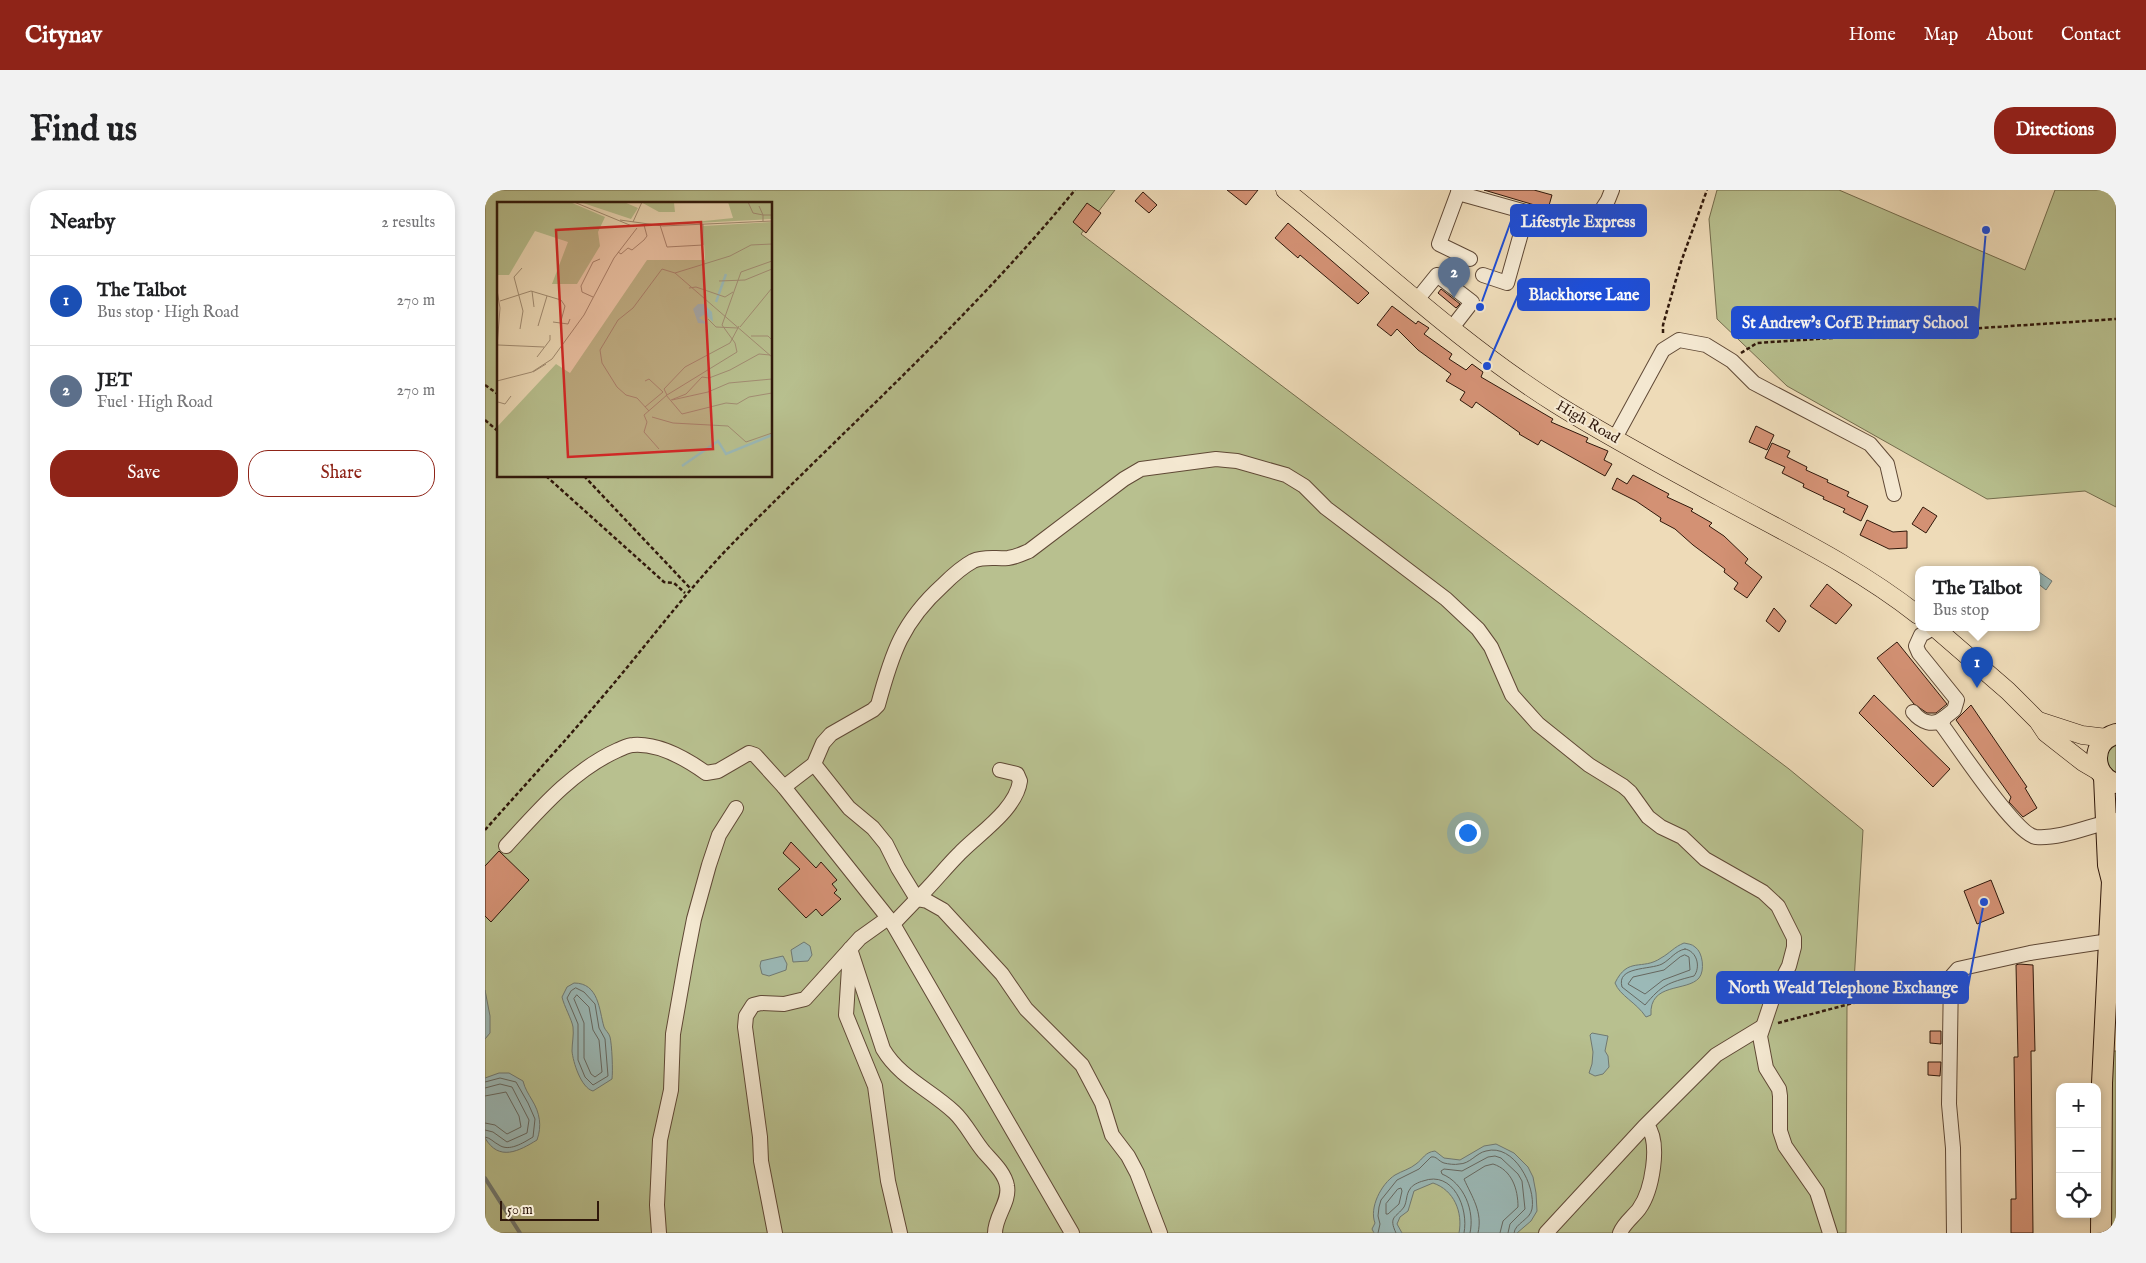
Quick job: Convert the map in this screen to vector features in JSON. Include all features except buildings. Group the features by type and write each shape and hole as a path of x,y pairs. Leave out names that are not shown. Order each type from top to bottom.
{"highway":[{"path":"2101,1233 2102,1082 2114,873 2107,864 2111,821 2107,778 2096,758 2098,750 2113,734"}],"main road":[{"name":"High Road","path":"1285,190 1451,329 1492,361 1556,404 1856,571 1915,613"},
{"path":"1939,631 1997,681 2039,721 2046,732 2083,762 2107,778"},
{"path":"2039,721 2082,735 2113,734"}],"street":[{"path":"1470,259 1439,244 1458,191 1565,223 1594,222 1612,190"},
{"path":"1483,275 1507,283 1527,212"},
{"path":"1416,301 1437,275 1472,302 1451,329"},
{"path":"1615,438 1663,350 1679,340 1706,345 1729,360 1754,383 1871,444 1887,464 1894,494"},
{"path":"784,787 813,764 823,743 831,734 873,710 878,705 894,649 905,630 919,609 947,580 967,565 983,558 1009,558 1029,551 1141,469 1217,459 1237,461 1286,475 1304,486 1326,508 1445,599 1478,629 1485,638 1512,695 1538,724 1589,765 1623,786 1630,792 1648,818 1661,827 1682,837 1705,859 1763,892 1775,902 1794,938 1794,947 1789,966 1773,997 1762,1027 1760,1036 1763,1059 1781,1096 1780,1131 1782,1138 1817,1192 1830,1233"},
{"path":"1913,712 1917,717 1928,723 1939,722 1957,706 1957,700 1919,653 1917,646 1921,635 1928,631"},
{"path":"1944,718 1943,726 1953,740 2010,815 2028,834 2051,836 2111,821"},
{"path":"506,846 538,811 580,773 604,756 631,744 659,748 690,762 706,773 718,772 749,753 755,755 784,787 891,921 1072,1233"},
{"path":"813,764 849,808 873,828 886,844 917,899 927,901 943,910 1002,974 1026,1009 1082,1065 1101,1103 1112,1135 1128,1156 1137,1173 1160,1233"},
{"path":"775,1233 761,1161 760,1137 745,1016 753,1005 761,1003 784,1004 805,999 860,938 891,921 917,899 1014,798 1019,781 1017,774 1000,770"},
{"path":"659,1233 657,1205 660,1140 671,1090 673,1034 685,960 694,919 714,850 719,835 735,808"},
{"path":"1954,1233 1953,1148 1949,1104 1951,977 1958,969 2030,953 2109,941"},
{"path":"850,949 846,1014 875,1086 888,1181 900,1233"},
{"path":"850,949 883,1049 889,1058 917,1084 956,1113 977,1144 1002,1174 1007,1185 1007,1191 1006,1199 995,1224 995,1233"},
{"path":"1546,1233 1647,1125 1716,1055 1762,1027"},
{"path":"1620,1233 1641,1207 1653,1172 1654,1138 1652,1131 1647,1125"}],"path":[{"path":"485,830 599,702 690,588 735,541 966,314 1036,238 1075,190"},
{"path":"1663,350 1663,325 1681,262 1707,190"},
{"path":"1729,360 1757,343 2116,319"},
{"path":"485,385 497,394"},
{"path":"485,420 497,430"},
{"path":"548,478 664,582 674,583 686,594"},
{"path":"585,478 690,588"},
{"path":"1762,1027 1951,977"}],"green space":[{"path":"485,190 1115,190 1081,234 1789,769 1863,830 1854,982 1847,1007 1846,1233 485,1233"},
{"path":"1717,190 1839,190 2025,270 2055,190 2116,190 2116,507 2085,491 1987,499 1787,386 1717,319 1709,219"},
{"path":"2116,743 2116,773 2107,764 2106,753"},
{"path":"2111,1051 2116,1051 2116,1233 2110,1233 2112,1165"}],"water":[{"path":"2040,573 2052,581 2046,590 2040,585"},
{"path":"804,942 810,946 812,955 808,961 793,962 791,950"},
{"path":"1684,943 1698,949 1701,957 1701,975 1693,982 1662,992 1656,997 1652,1005 1651,1015 1646,1017 1617,988 1615,983 1620,975 1630,967 1654,962"},
{"path":"783,956 787,964 786,970 769,976 762,974 761,961"},
{"path":"574,983 589,987 593,992 597,999 604,1027 611,1041 612,1079 593,1091 581,1080 576,1068 572,1051 573,1027 562,997 567,987"},
{"path":"485,990 490,1016 490,1033 485,1039"},
{"path":"1592,1033 1608,1036 1605,1051 1608,1056 1609,1067 1603,1074 1595,1076 1589,1073 1593,1052 1590,1035"},
{"path":"499,1073 509,1073 523,1081 537,1110 539,1130 537,1140 516,1151 503,1152 497,1150 485,1138 485,1078"},
{"path":"1496,1144 1514,1153 1528,1167 1533,1177 1537,1211 1531,1221 1517,1233 1459,1233 1460,1217 1452,1196 1433,1183 1414,1191 1408,1211 1400,1217 1397,1224 1402,1233 1374,1233 1372,1229 1375,1223 1374,1210 1377,1197 1385,1184 1395,1175 1414,1166 1426,1154 1435,1151 1444,1158 1460,1160 1484,1146"}],"waterway":[{"path":"485,1178 520,1233"}],"place":[{"name":"St Andrew's CofE Primary School","path":"1986,230"},
{"name":"JET","path":"1454,298"},
{"name":"Lifestyle Express","path":"1480,307"},
{"name":"Blackhorse Lane","path":"1487,366"},
{"name":"The Talbot","path":"1977,688"},
{"name":"North Weald Telephone Exchange","path":"1984,902"}]}
